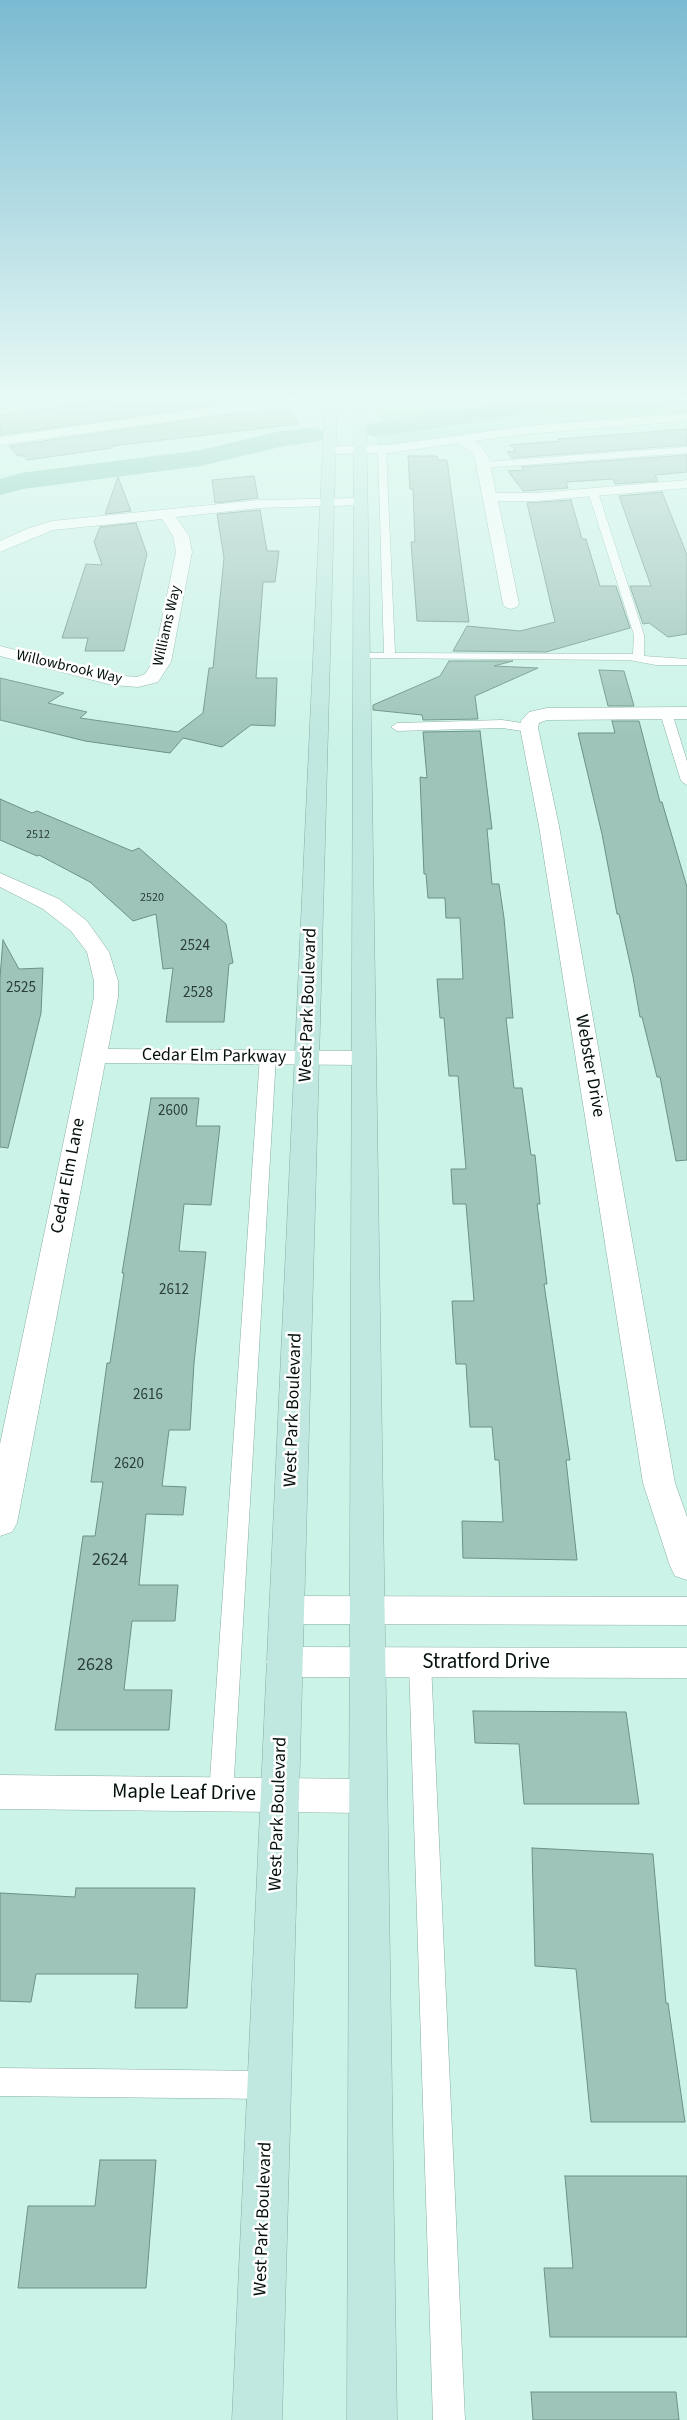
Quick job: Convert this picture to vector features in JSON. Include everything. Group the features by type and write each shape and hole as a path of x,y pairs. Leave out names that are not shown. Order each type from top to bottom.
{"main road":[{"name":"West Park Boulevard","path":"257,2420 327,512"},
{"path":"360,512 372,2420"}],"street":[{"path":"0,547 34,531 52,526 185,512"},
{"path":"493,512 511,604"},
{"name":"Williams Way","path":"143,699 138,682 152,678 162,662 184,552 181,536 166,514"},
{"name":"Willowbrook Way","path":"0,651 112,680 138,682"},
{"path":"528,728 530,721 536,716 547,714 677,713"},
{"name":"Webster Drive","path":"528,728 549,826 659,1483 687,1566"},
{"name":"Cedar Elm Lane","path":"0,879 51,904 79,926 98,952 106,981 106,997 0,1523"},
{"name":"Cedar Elm Parkway","path":"94,1056 364,1058"},
{"path":"286,1610 687,1611"},
{"name":"Stratford Drive","path":"284,1662 687,1663"},
{"name":"Maple Leaf Drive","path":"0,1792 367,1796"}],"lane":[{"path":"384,512 390,656"},
{"path":"600,512 640,635 638,659"},
{"path":"360,656 638,659 656,662 687,662"},
{"path":"677,713 687,781"},
{"path":"397,726 502,724 528,728"},
{"path":"221,1794 268,1056"},
{"path":"420,1662 449,2420"},
{"path":"0,2082 269,2085"}],"building":[{"path":"106,512 123,512 105,514"},
{"path":"260,512 267,551 279,551 275,582 263,582 256,678 277,678 275,726 251,725 222,747 183,738 170,753 85,741 0,720 0,678 64,693 48,703 87,712 80,718 178,732 203,713 209,668 213,668 224,558 217,514"},
{"path":"414,512 454,512 469,622 417,621 411,542 415,542"},
{"path":"529,512 574,512 582,539 586,539 600,586 616,586 630,628 546,652 453,651 467,626 520,631 555,622"},
{"path":"625,512 670,512 687,555 687,634 668,637 649,623 643,624 630,586 651,586"},
{"path":"136,523 147,554 124,651 85,651 88,638 62,638 86,564 102,565 94,542 100,527"},
{"path":"449,661 513,661 494,666 538,668 475,696 478,719 423,720 422,715 373,710 373,705 440,676"},
{"path":"599,670 624,671 634,706 608,706"},
{"path":"612,721 639,721 660,802 662,802 687,887 687,1160 676,1161 660,1077 657,1077 642,1017 640,1017 619,914 617,914 602,834 578,733 615,733"},
{"path":"480,731 492,829 487,829 492,884 499,884 504,918 513,1018 506,1018 514,1088 522,1088 531,1155 535,1155 540,1204 537,1204 547,1284 544,1284 570,1460 566,1460 577,1560 463,1558 462,1521 503,1522 499,1460 495,1460 492,1427 470,1427 466,1364 456,1364 452,1301 474,1301 466,1204 453,1204 451,1169 466,1169 458,1076 449,1076 444,1018 440,1018 437,979 463,979 460,918 446,918 445,898 428,898 426,874 424,874 420,777 427,778 423,732"},
{"path":"0,799 32,813 37,811 132,851 139,848 226,924 233,963 229,964 224,1022 166,1022 173,968 163,969 156,914 133,921 90,882 39,855 37,856 0,840"},
{"path":"3,940 19,969 43,968 41,1013 8,1148 0,1147 0,977"},
{"path":"151,1098 199,1098 196,1126 220,1126 211,1205 184,1204 179,1251 206,1252 194,1363 190,1430 169,1430 162,1486 186,1487 183,1515 146,1514 139,1585 178,1585 175,1621 132,1621 124,1690 172,1690 169,1730 55,1730 83,1536 95,1536 103,1482 91,1482 107,1363 110,1363 124,1273 122,1273"},
{"path":"473,1711 626,1712 639,1804 524,1804 519,1744 475,1743"},
{"path":"532,1848 653,1854 666,2003 668,2003 685,2122 591,2122 576,1969 535,1966"},
{"path":"76,1888 195,1888 187,2008 135,2008 138,1974 36,1974 31,2002 0,2001 0,1893 75,1897"},
{"path":"100,2160 156,2160 146,2288 18,2288 28,2206 95,2206"},
{"path":"565,2176 687,2176 687,2337 550,2337 544,2268 573,2268"},
{"path":"531,2392 676,2392 679,2420 533,2420"}]}
